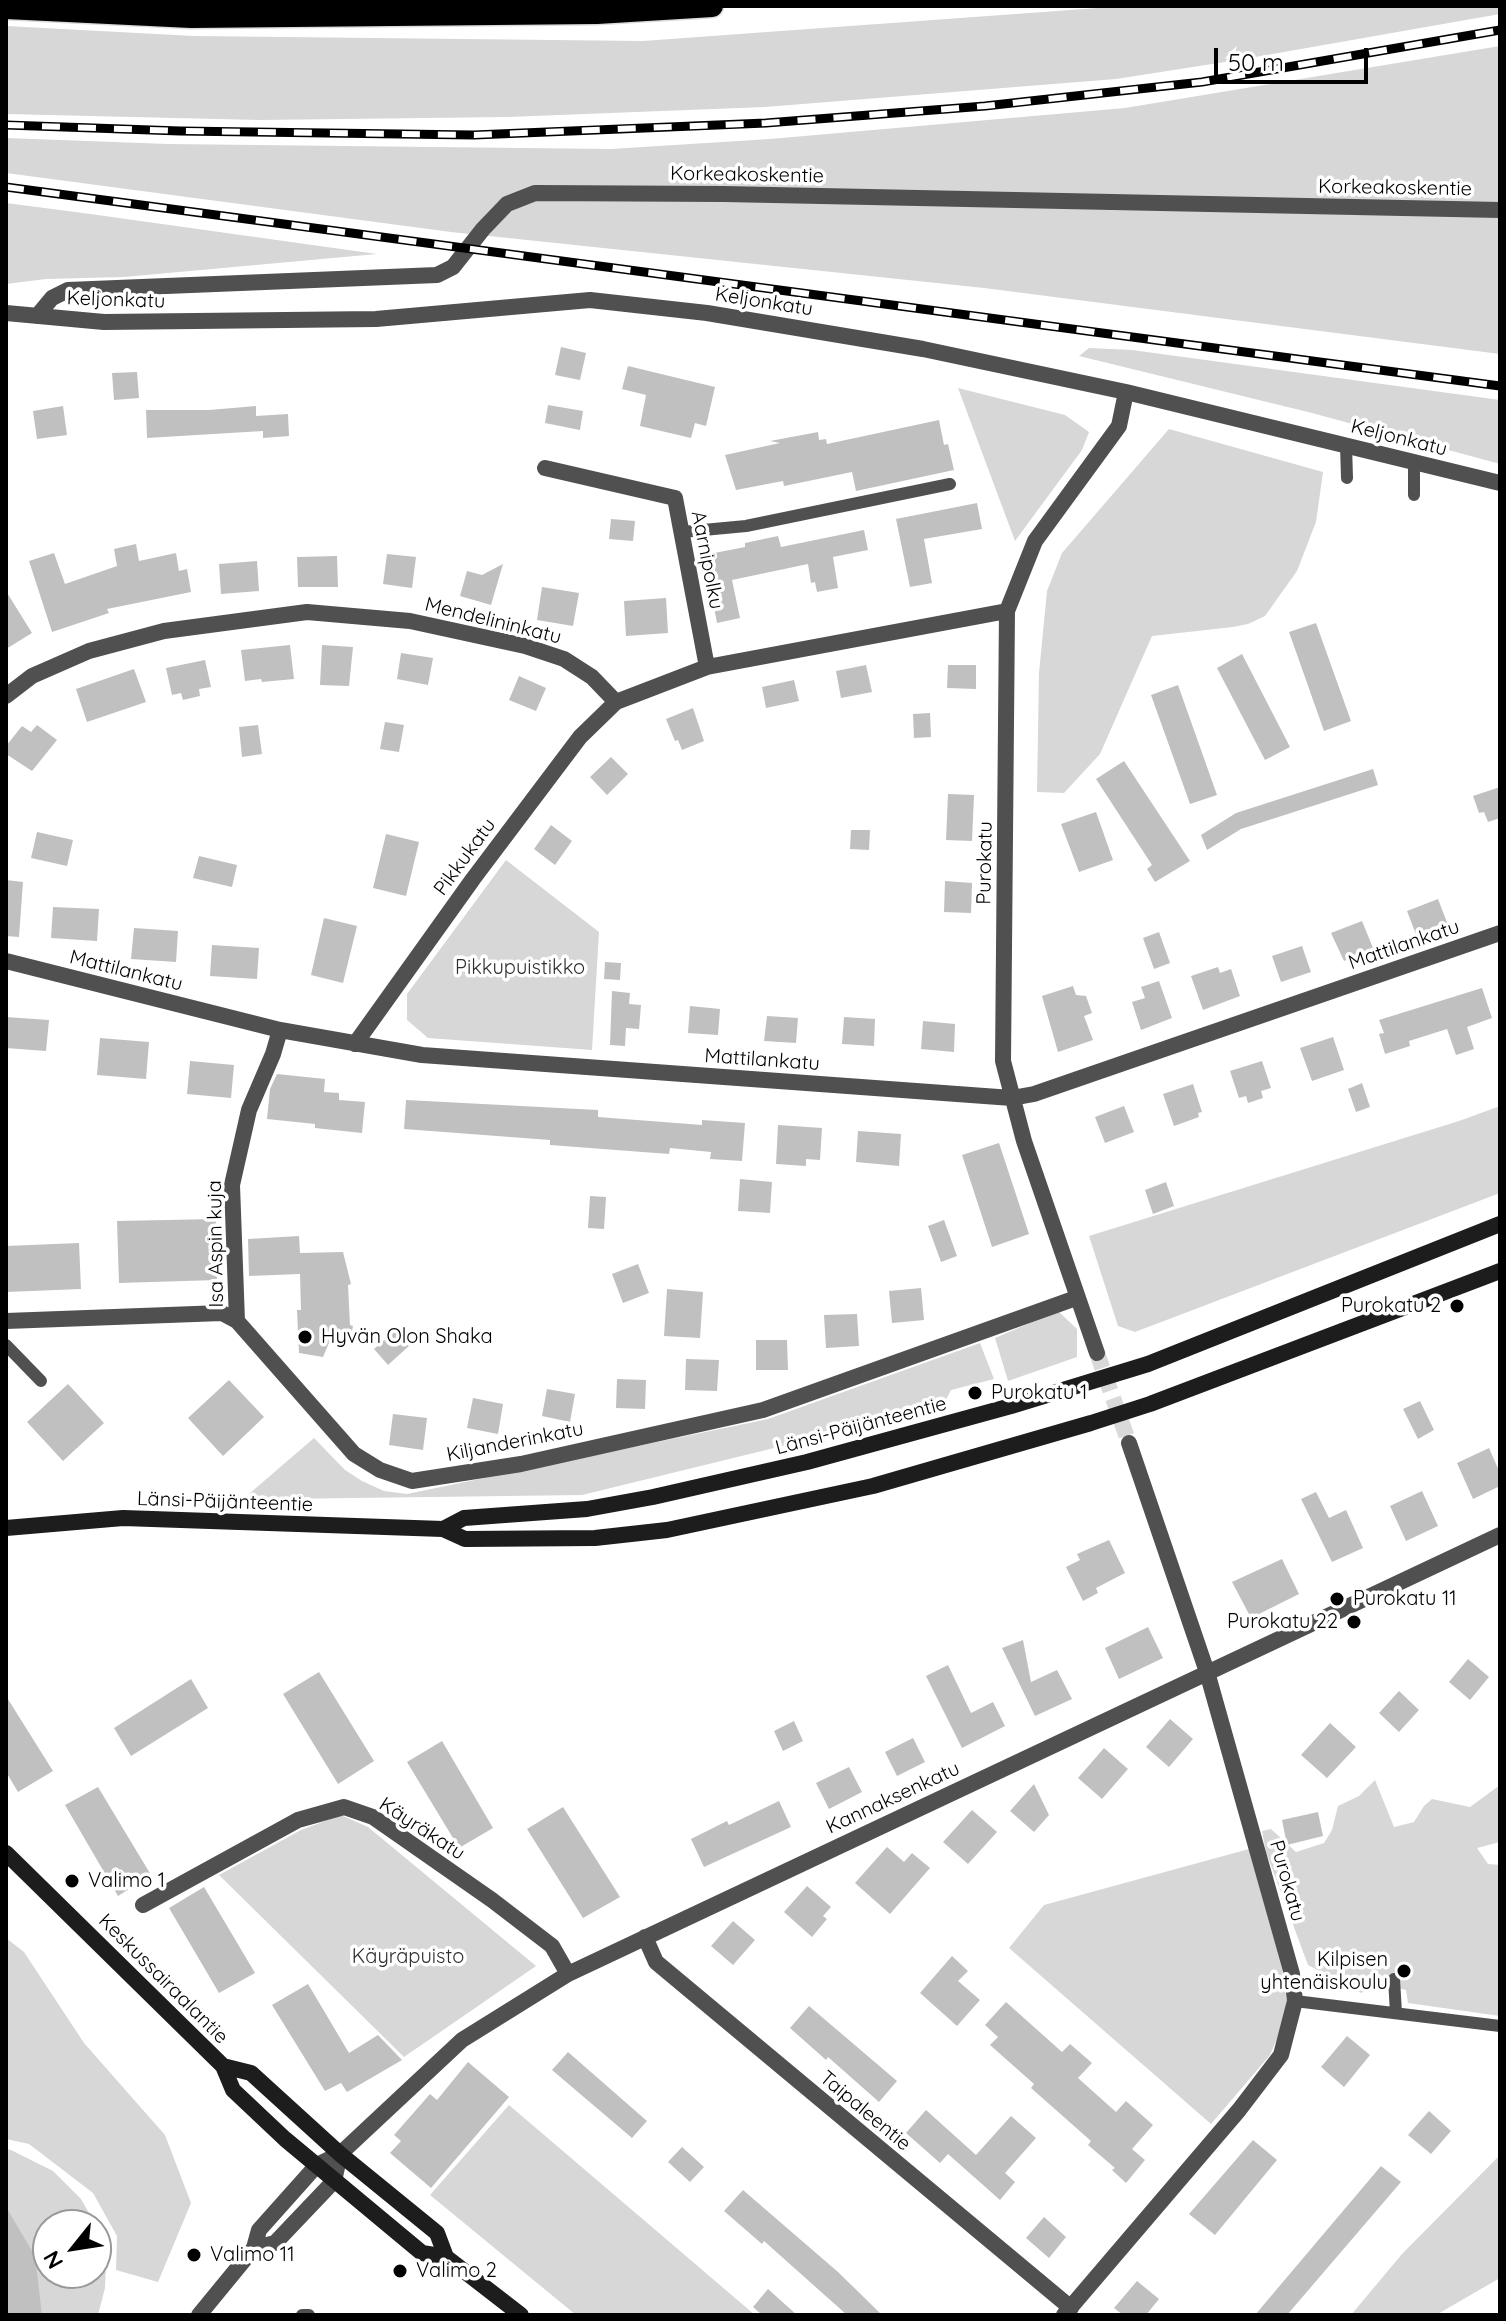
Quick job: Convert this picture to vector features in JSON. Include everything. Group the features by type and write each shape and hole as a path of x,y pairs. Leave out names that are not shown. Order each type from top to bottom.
{"highway":[{"path":"6,8 206,17 597,13 712,6"}],"main road":[{"name":"Länsi-Päijänteentie","path":"443,1529 464,1518 587,1509 653,1497 807,1462 1011,1406 1148,1364 1500,1224"},
{"name":"Länsi-Päijänteentie","path":"6,1528 123,1518 443,1529 465,1539 595,1538 667,1530 873,1486 1150,1404 1500,1271"},
{"name":"Keskussairaalantie","path":"6,1853 223,2066 233,2090 334,2181 422,2253 446,2257 521,2315"},
{"name":"Keskussairaalantie","path":"223,2066 251,2073 340,2154 437,2233 446,2257"}],"street":[{"name":"Korkeakoskentie","path":"37,316 52,298 68,290 437,275 453,267 507,204 535,193 1500,210"},
{"name":"Keljonkatu","path":"6,313 114,322 376,319 590,300 707,313 923,349 1126,392 1500,483"},
{"name":"Purokatu","path":"1097,1353 1076,1298 1003,1061 1007,611 1035,541 1119,426 1126,392"},
{"name":"Aarnipolku","path":"545,468 675,498 707,667"},
{"path":"616,702 707,667 1007,611"},
{"name":"Mendelininkatu","path":"6,696 32,676 104,647 164,631 307,612 410,621 525,646 564,659 592,677 616,702"},
{"name":"Pikkukatu","path":"355,1044 580,737 616,702"},
{"name":"Mattilankatu","path":"6,961 280,1030 422,1055 1012,1098 1049,1089 1500,933"},
{"name":"Isa Aspin kuja","path":"237,1321 232,1185 249,1110 280,1030"},
{"name":"Kiljanderinkatu","path":"237,1321 354,1454 380,1470 412,1481 521,1464 763,1410 1076,1298"},
{"path":"6,1321 222,1313 237,1321"},
{"name":"Purokatu","path":"1068,2311 1232,2118 1281,2055 1295,2001 1292,1974 1207,1672 1129,1443"},
{"name":"Kannaksenkatu","path":"317,2165 340,2154 462,2040 568,1974 1500,1535"},
{"name":"Käyräkatu","path":"143,1905 298,1820 344,1807 373,1817 492,1900 552,1946 568,1974"},
{"name":"Taipaleentie","path":"645,1937 656,1962 1068,2311"},
{"path":"254,2248 275,2243 334,2181 340,2154"},
{"path":"199,2315 254,2248 259,2230 317,2165"}],"lane":[{"path":"1346,445 1347,478"},
{"path":"1414,462 1414,495"},
{"path":"682,532 746,526 950,484"},
{"path":"6,1345 41,1381"},
{"path":"496,1516 496,1539"},
{"path":"1394,1979 1396,2013"},
{"path":"1295,2001 1500,2026"},
{"path":"302,2315 309,2315"}],"green space":[{"path":"1126,6 1500,6 1500,14 1116,79 765,107 508,117 260,120 6,114 6,26 194,36 643,41"},
{"path":"1500,46 1500,354 984,288 451,232 6,173 6,138 168,144 611,149 770,139 1125,108"},
{"path":"6,203 377,254 124,277 46,279 6,284"},
{"path":"1089,348 1132,350 1500,400 1500,464 1312,413 1079,356"},
{"path":"958,388 1065,415 1089,432 1082,450 1015,541"},
{"path":"1169,429 1323,472 1316,522 1297,571 1265,616 1233,627 1152,636 1100,754 1064,793 1037,792 1039,673 1047,591 1062,553"},
{"name":"Pikkupuistikko","path":"506,860 599,932 592,1050 428,1038 407,1020 407,994"},
{"path":"1500,1106 1500,1193 1135,1332 1118,1326 1089,1236"},
{"path":"1058,1311 1077,1329 1077,1357 1008,1381 995,1338"},
{"path":"980,1343 994,1379 951,1390 942,1407 582,1495 277,1499 249,1494 314,1438 345,1470 362,1481 384,1491 407,1494 768,1419"},
{"name":"Kilpisen yhtenäiskoulu","path":"1375,1780 1394,1827 1414,1822 1432,1799 1470,1807 1500,1785 1500,1842 1477,1848 1488,1864 1500,1865 1500,2016 1408,2003 1406,1990 1372,1981 1371,1987 1361,1993 1308,1965 1266,1852 1262,1831 1271,1829 1296,1852 1324,1843 1332,1830 1338,1806 1359,1796"},
{"name":"Käyräpuisto","path":"341,1815 368,1827 536,1966 404,2057 219,1875 301,1830"},
{"path":"1249,1849 1282,1969 1287,2002 1282,2027 1270,2055 1211,2124 1009,1948 1044,1905"},
{"path":"6,1938 24,1952 84,2043 165,2135 191,2203 158,2282 116,2270 117,2236 112,2227 112,2209 102,2209 93,2193 29,2144 6,2139"},
{"path":"509,2105 755,2315 576,2315 430,2195"},
{"path":"6,2149 53,2171 87,2209 32,2209 32,2289 105,2289 98,2315 6,2315"},
{"path":"1500,2155 1500,2278 1436,2315 1351,2315 1402,2254"}],"building":[{"path":"561,347 586,353 580,380 555,375"},
{"path":"628,366 715,387 706,426 695,423 691,438 640,426 646,395 622,389"},
{"path":"137,372 139,398 114,400 112,373"},
{"path":"548,405 583,411 580,430 545,423"},
{"path":"63,406 67,435 37,439 33,411"},
{"path":"256,406 256,416 288,414 289,436 263,438 263,431 147,438 146,410"},
{"path":"939,420 954,470 856,491 852,472 784,486 783,481 736,490 725,455 780,443 770,441 818,432 819,440 826,439 827,444"},
{"path":"977,503 982,529 924,539 932,583 910,587 896,519"},
{"path":"611,519 635,521 633,541 609,539"},
{"path":"864,530 868,550 833,557 838,588 817,592 815,582 811,583 808,564 732,580 740,618 717,623 704,555 745,547 745,543 778,536 781,547"},
{"path":"136,544 139,561 176,553 179,571 187,569 191,592 107,609 109,613 52,632 29,561 54,553 65,584 117,566 114,549"},
{"path":"387,554 416,557 412,588 383,584"},
{"path":"337,556 338,587 298,587 297,557"},
{"path":"257,561 259,591 221,594 219,564"},
{"path":"503,564 491,605 460,596 467,571 482,575"},
{"path":"542,587 579,593 573,626 537,620"},
{"path":"6,591 32,633 6,649"},
{"path":"666,598 668,633 626,636 624,601"},
{"path":"1316,623 1351,721 1324,731 1289,632"},
{"path":"290,645 294,679 245,681 241,650"},
{"path":"322,645 353,647 349,686 320,685"},
{"path":"401,653 433,658 428,685 397,679"},
{"path":"1242,654 1290,747 1265,760 1217,668"},
{"path":"205,660 211,687 199,689 200,696 183,700 181,693 172,695 166,668"},
{"path":"866,665 872,692 841,698 836,671"},
{"path":"948,665 976,665 976,689 947,688"},
{"path":"134,669 146,702 87,722 76,689"},
{"path":"519,676 546,688 536,711 509,700"},
{"path":"794,680 799,701 766,708 762,687"},
{"path":"1178,685 1217,795 1190,804 1151,695"},
{"path":"693,708 704,741 682,750 666,719"},
{"path":"930,713 931,737 914,738 913,714"},
{"path":"385,722 404,725 399,752 380,749"},
{"path":"37,725 57,740 32,771 6,754 6,746 22,726 31,732"},
{"path":"258,725 262,754 242,757 239,727"},
{"path":"611,757 628,774 607,795 590,777"},
{"path":"1124,761 1190,861 1155,882 1147,869 1152,865 1096,779"},
{"path":"1373,769 1378,785 1241,829 1207,850 1201,835 1236,813"},
{"path":"1500,787 1500,818 1488,822 1484,812 1479,813 1473,796"},
{"path":"948,794 974,795 972,841 946,840"},
{"path":"1096,812 1113,860 1079,872 1061,824"},
{"path":"551,825 572,841 555,865 534,849"},
{"path":"851,830 870,830 869,850 850,849"},
{"path":"37,832 73,840 67,866 31,858"},
{"path":"386,834 419,842 406,896 373,888"},
{"path":"199,856 237,865 232,887 193,878"},
{"path":"6,880 23,882 19,937 6,936"},
{"path":"945,881 972,883 971,913 944,912"},
{"path":"1438,899 1448,925 1417,937 1407,911"},
{"path":"53,907 99,909 97,941 51,938"},
{"path":"324,918 357,926 343,983 311,975"},
{"path":"1362,921 1373,948 1344,961 1331,933"},
{"path":"134,928 178,931 176,962 131,959"},
{"path":"1159,932 1170,963 1154,969 1143,938"},
{"path":"212,945 259,948 257,979 210,976"},
{"path":"1302,946 1311,972 1281,982 1272,956"},
{"path":"605,962 621,963 620,980 604,979"},
{"path":"1218,967 1220,973 1231,969 1240,996 1203,1010 1191,976"},
{"path":"1159,981 1172,1018 1141,1030 1132,1002 1145,998 1141,987"},
{"path":"1073,986 1076,995 1086,996 1092,1013 1084,1016 1093,1040 1058,1052 1042,996"},
{"path":"1482,988 1492,1018 1467,1027 1474,1049 1456,1055 1447,1029 1409,1041 1410,1046 1385,1054 1379,1034 1384,1033 1379,1020"},
{"path":"612,991 630,993 629,1004 641,1005 639,1029 626,1028 625,1046 610,1045"},
{"path":"690,1006 720,1009 718,1035 688,1033"},
{"path":"767,1016 798,1018 796,1043 764,1041"},
{"path":"6,1017 49,1020 46,1051 6,1048"},
{"path":"844,1017 875,1019 874,1046 842,1044"},
{"path":"923,1021 955,1024 954,1052 921,1049"},
{"path":"1333,1037 1344,1070 1312,1081 1300,1048"},
{"path":"100,1038 149,1042 146,1079 97,1075"},
{"path":"190,1061 234,1065 231,1098 187,1094"},
{"path":"1262,1061 1271,1088 1261,1091 1263,1098 1248,1103 1246,1096 1239,1098 1230,1071"},
{"path":"277,1074 325,1079 324,1092 339,1093 339,1100 365,1102 362,1133 267,1119 270,1089"},
{"path":"1362,1083 1370,1107 1356,1112 1348,1089"},
{"path":"1193,1084 1202,1112 1198,1113 1199,1117 1174,1126 1163,1094"},
{"path":"406,1100 598,1110 598,1117 702,1125 702,1120 745,1123 742,1161 710,1159 711,1152 670,1148 669,1154 550,1145 550,1140 404,1129"},
{"path":"1124,1106 1134,1132 1105,1143 1095,1117"},
{"path":"778,1125 822,1128 820,1160 806,1159 806,1166 776,1164"},
{"path":"858,1131 901,1134 899,1166 856,1162"},
{"path":"999,1143 1029,1234 992,1247 962,1155"},
{"path":"740,1179 772,1182 770,1213 738,1211"},
{"path":"1166,1182 1174,1206 1153,1214 1145,1190"},
{"path":"590,1196 606,1197 604,1229 588,1228"},
{"path":"216,1219 217,1280 119,1283 117,1221"},
{"path":"944,1220 957,1256 941,1262 928,1226"},
{"path":"299,1236 300,1253 343,1252 351,1284 348,1285 350,1325 353,1326 350,1341 331,1338 323,1357 299,1353 297,1310 301,1310 300,1274 249,1276 248,1239"},
{"path":"79,1243 81,1289 6,1292 6,1246"},
{"path":"638,1264 649,1293 623,1303 612,1274"},
{"path":"921,1288 924,1320 892,1323 889,1291"},
{"path":"667,1289 703,1292 700,1338 664,1336"},
{"path":"857,1314 859,1346 826,1348 824,1315"},
{"path":"397,1329 410,1345 388,1365 374,1349"},
{"path":"756,1340 787,1340 788,1370 756,1370"},
{"path":"686,1359 719,1360 717,1391 685,1390"},
{"path":"617,1379 646,1380 645,1409 616,1408"},
{"path":"229,1380 264,1417 223,1456 188,1418"},
{"path":"68,1384 104,1423 63,1461 27,1422"},
{"path":"547,1389 575,1394 570,1422 542,1416"},
{"path":"473,1398 503,1404 498,1434 467,1428"},
{"path":"1420,1401 1434,1430 1418,1439 1403,1409"},
{"path":"393,1414 427,1418 423,1450 389,1445"},
{"path":"1489,1448 1500,1473 1500,1486 1473,1499 1457,1463"},
{"path":"1422,1491 1438,1526 1406,1541 1390,1506"},
{"path":"1316,1492 1329,1518 1346,1510 1363,1548 1332,1562 1301,1499"},
{"path":"1109,1540 1125,1573 1096,1588 1098,1593 1083,1601 1066,1567 1080,1560 1077,1554"},
{"path":"1282,1559 1299,1594 1251,1618 1232,1582"},
{"path":"1148,1627 1163,1658 1119,1679 1105,1648"},
{"path":"1023,1640 1031,1682 1057,1670 1072,1699 1035,1716 1002,1648"},
{"path":"1468,1659 1489,1677 1470,1700 1449,1682"},
{"path":"948,1665 971,1713 993,1702 1005,1726 962,1748 926,1676"},
{"path":"319,1672 374,1761 338,1784 283,1694"},
{"path":"191,1679 208,1708 131,1756 114,1728"},
{"path":"1399,1691 1419,1710 1399,1732 1379,1713"},
{"path":"6,1696 53,1771 18,1792 6,1772"},
{"path":"1170,1719 1193,1739 1169,1767 1146,1747"},
{"path":"794,1721 803,1741 783,1751 774,1731"},
{"path":"1330,1723 1356,1747 1327,1778 1301,1755"},
{"path":"913,1738 925,1762 897,1776 885,1752"},
{"path":"442,1741 493,1828 459,1848 407,1762"},
{"path":"1104,1748 1128,1769 1102,1799 1078,1778"},
{"path":"849,1767 862,1792 829,1809 816,1783"},
{"path":"1034,1784 1049,1815 1034,1832 1010,1811"},
{"path":"98,1787 151,1875 118,1896 65,1805"},
{"path":"779,1801 791,1827 704,1867 691,1839"},
{"path":"563,1807 620,1897 583,1918 527,1829"},
{"path":"972,1810 997,1832 968,1864 943,1842"},
{"path":"1318,1812 1323,1836 1287,1845 1282,1820"},
{"path":"887,1847 904,1862 912,1853 930,1868 890,1914 855,1883"},
{"path":"807,1886 831,1907 823,1916 827,1919 812,1937 784,1912"},
{"path":"204,1887 255,1973 219,1993 169,1908"},
{"path":"733,1921 755,1940 733,1965 711,1946"},
{"path":"952,1956 968,1971 958,1981 980,2000 957,2026 920,1993"},
{"path":"308,1984 349,2053 378,2035 402,2060 347,2092 341,2083 325,2091 272,2005"},
{"path":"1006,2002 1062,2052 1070,2044 1092,2063 1078,2078 1116,2112 1126,2101 1153,2125 1132,2149 1145,2160 1126,2183 1112,2170 1115,2168 1088,2145 1091,2141 1031,2088 1034,2084 990,2045 998,2037 985,2025"},
{"path":"809,2006 897,2081 879,2102 790,2028"},
{"path":"1347,2036 1370,2055 1344,2087 1321,2067"},
{"path":"568,2052 647,2121 632,2138 552,2070"},
{"path":"468,2062 509,2097 431,2188 390,2153 401,2141 394,2135 430,2094 437,2100"},
{"path":"926,2110 976,2155 1011,2116 1036,2138 1005,2173 1015,2182 1000,2200 948,2154 940,2163 906,2133"},
{"path":"1429,2111 1451,2131 1431,2154 1408,2135"},
{"path":"1253,2140 1277,2160 1215,2235 1189,2214"},
{"path":"682,2147 704,2167 690,2182 668,2162"},
{"path":"1381,2166 1401,2182 1287,2315 1255,2315"},
{"path":"743,2190 838,2272 882,2315 847,2315 764,2241 762,2244 724,2211"},
{"path":"6,2207 32,2251 32,2289 39,2289 42,2315 6,2315"},
{"path":"1044,2217 1066,2237 1049,2258 1026,2238"},
{"path":"1137,2281 1159,2299 1146,2315 1123,2315 1114,2308"},
{"path":"768,2289 797,2315 762,2315 753,2307"}],"tunnel":[{"path":"1097,1353 1129,1443"}],"railway":[{"path":"6,125 474,135 766,123 985,106 1202,82 1500,30"},
{"path":"6,187 1500,386"}],"place":[{"name":"Purokatu 2","path":"1457,1306"},
{"name":"Hyvän Olon Shaka","path":"305,1337"},
{"name":"Purokatu 1","path":"975,1393"},
{"name":"Purokatu 11","path":"1337,1599"},
{"name":"Purokatu 22","path":"1354,1622"},
{"name":"Valimo 1","path":"72,1881"},
{"name":"Kilpisen yhtenäiskoulu","path":"1404,1971"},
{"name":"Valimo 11","path":"194,2255"},
{"name":"Valimo 2","path":"400,2271"}]}
